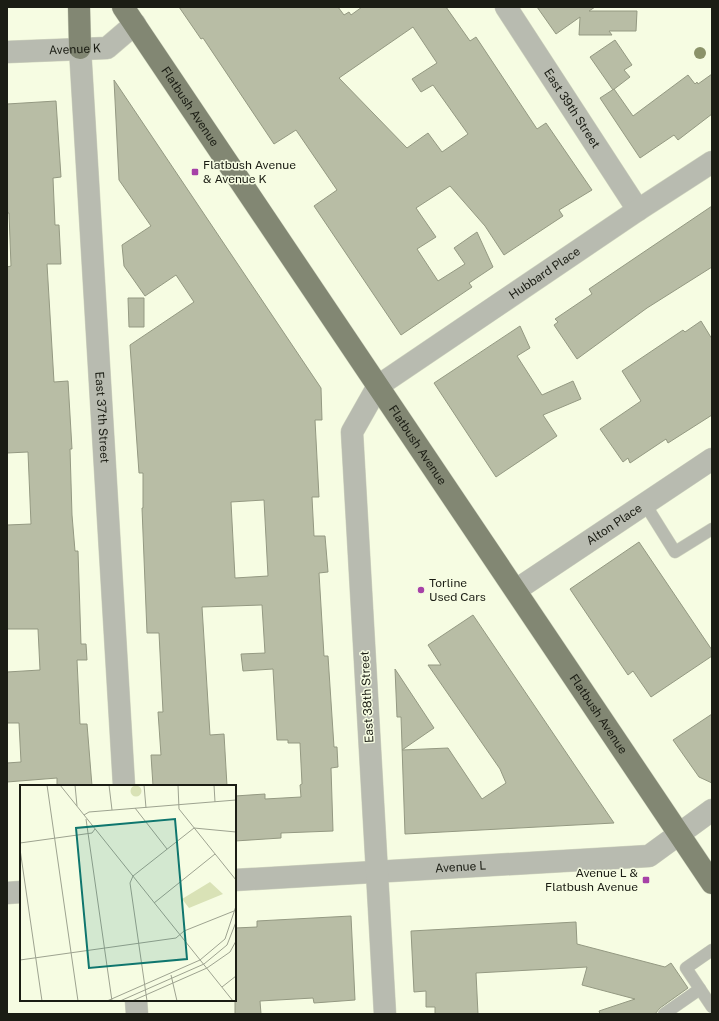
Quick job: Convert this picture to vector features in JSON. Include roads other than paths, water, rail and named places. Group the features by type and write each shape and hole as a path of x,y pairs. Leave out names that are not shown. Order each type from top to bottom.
{"main road":[{"path":"78,7 80,48"},
{"name":"Flatbush Avenue","path":"129,15 712,883"}],"street":[{"name":"East 39th Street","path":"506,7 638,210"},
{"name":"Avenue K","path":"7,52 107,48 129,15"},
{"name":"East 37th Street","path":"80,48 124,785"},
{"name":"Hubbard Place","path":"378,386 638,210 712,162"},
{"name":"East 38th Street","path":"378,386 352,432 385,1014"},
{"name":"Alton Place","path":"516,590 712,459"},
{"name":"Avenue L","path":"236,880 649,856 712,810"},
{"path":"7,893 20,892"},
{"path":"136,1001 137,1014"}],"lane":[{"path":"645,504 676,552 712,529"},
{"path":"712,950 686,968 712,1007"},
{"path":"664,1014 700,990"}],"place":[{"name":"Flatbush Avenue & Avenue K","path":"195,172"},
{"name":"Torline Used Cars","path":"421,590"},
{"name":"Avenue L & Flatbush Avenue","path":"646,880"}]}
